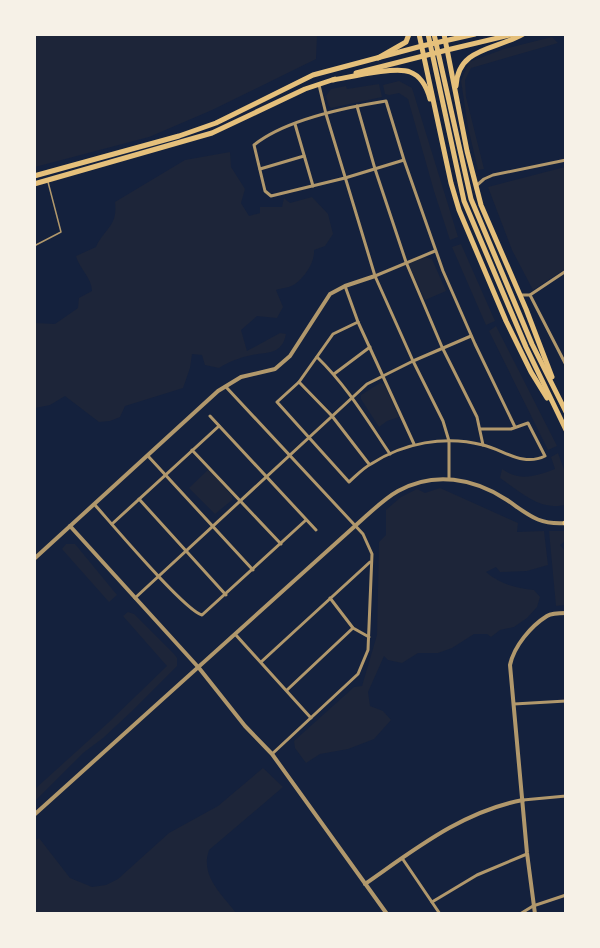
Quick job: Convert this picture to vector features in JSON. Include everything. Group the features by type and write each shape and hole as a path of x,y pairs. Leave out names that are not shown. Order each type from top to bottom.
{"main road":[{"path":"378,58 406,42 409,34"},
{"path":"419,34 451,183 470,235 531,372 561,420"},
{"path":"428,34 471,199 532,344 565,411"},
{"path":"434,34 464,201 522,337 566,430"},
{"path":"444,34 459,114 481,205 565,411"},
{"path":"34,177 179,136 216,123 314,75 475,34"},
{"path":"34,184 212,133 319,84 424,55 514,34"},
{"path":"459,114 456,84 458,72 464,61 478,52 510,42 523,34"},
{"path":"333,80 399,70 411,72 427,89 441,134"},
{"path":"431,90 436,81 442,79 448,81 454,88"}],"street":[{"path":"319,84 375,276 443,421 449,441 449,479"},
{"path":"404,160 345,178 271,196 265,191 254,145 296,124 326,114 387,101 435,251 472,336 516,427"},
{"path":"357,106 406,262 442,348 477,417 483,445"},
{"path":"296,124 313,186"},
{"path":"260,169 304,156"},
{"path":"477,186 484,179 493,175 566,160"},
{"path":"34,559 225,386 241,376 275,369 282,364 307,332 330,294 435,251"},
{"path":"519,295 531,296 566,271"},
{"path":"345,286 358,322 414,444"},
{"path":"531,296 566,365"},
{"path":"358,322 333,334 299,382 277,402 349,482 369,464 414,444 449,441 483,445 523,460 537,460 545,456 528,423 511,429 480,429"},
{"path":"135,598 367,384 382,375 472,336"},
{"path":"334,374 370,347"},
{"path":"317,357 352,397 390,454"},
{"path":"299,382 332,416 369,464"},
{"path":"225,386 355,526 369,544 372,554 366,658 358,674 272,754"},
{"path":"210,416 316,530"},
{"path":"112,524 219,426"},
{"path":"192,450 280,544"},
{"path":"148,456 253,570"},
{"path":"34,815 355,526 399,491 431,479 449,479 490,489 534,519 555,524 566,523"},
{"path":"139,499 226,595"},
{"path":"95,505 158,575 198,614 206,613 306,520"},
{"path":"70,526 199,668 245,726 272,754 387,914"},
{"path":"261,662 371,562"},
{"path":"330,598 353,628 369,637"},
{"path":"535,914 527,853 510,664 515,651 530,631 548,615 566,613"},
{"path":"286,690 353,628"},
{"path":"235,634 311,718"},
{"path":"514,704 566,701"},
{"path":"365,884 455,824 498,806 523,800 566,796"},
{"path":"432,902 477,875 527,853"},
{"path":"402,858 440,914"},
{"path":"520,914 533,906 566,895"}],"lane":[{"path":"34,246 61,232 48,181"}],"shaded area":[{"path":"35,34 317,34 316,59 212,110 149,137 35,167"},
{"path":"552,37 558,43 471,68 465,80 466,97 484,169 478,170 461,81 469,62 504,49"},
{"path":"399,81 412,88 458,237 450,240 408,99 399,93 385,94 383,85"},
{"path":"379,84 382,97 331,108 329,106 326,96 331,89"},
{"path":"230,152 231,167 245,189 241,203 249,216 260,213 260,207 282,207 284,198 290,203 312,197 328,214 333,234 325,246 314,250 311,264 299,281 276,290 283,307 277,318 257,316 241,330 247,351 280,333 286,334 281,346 273,351 243,357 219,368 205,365 202,355 192,354 183,388 125,406 120,417 110,421 99,422 65,396 50,405 35,408 35,323 55,324 78,308 79,298 92,291 90,282 76,256 96,247 113,222 115,202 185,160"},
{"path":"565,167 565,269 533,290 512,250 488,187"},
{"path":"461,244 495,321 486,325 452,247"},
{"path":"425,257 432,259 446,291 425,300 409,265"},
{"path":"496,326 557,446 548,450 489,331"},
{"path":"380,383 384,384 399,417 379,427 361,399 361,395"},
{"path":"558,453 565,472 565,505 539,503 500,478 502,469 522,477 535,476 555,469 551,457"},
{"path":"209,469 232,496 232,500 215,514 189,488"},
{"path":"440,488 518,523 517,532 544,531 548,565 527,571 500,572 496,567 486,572 508,585 534,590 540,597 537,607 514,627 500,630 491,637 487,634 474,634 452,648 438,653 418,653 402,663 388,660 384,656 368,692 370,706 383,711 391,720 374,739 348,749 320,754 306,763 295,748 294,741 354,687 362,686 377,635 379,542 386,535 386,510 401,497 417,489 425,493"},
{"path":"549,531 565,531 565,541 560,545 565,551 565,605 556,606"},
{"path":"66,544 75,544 117,595 109,602 62,549"},
{"path":"128,612 134,614 174,654 177,658 177,666 35,801 35,789 167,666 123,616"},
{"path":"263,768 283,787 209,850 207,859 207,868 214,884 236,913 36,913 34,841 39,838 70,878 92,887 106,885 118,879 169,833 218,806"}]}
